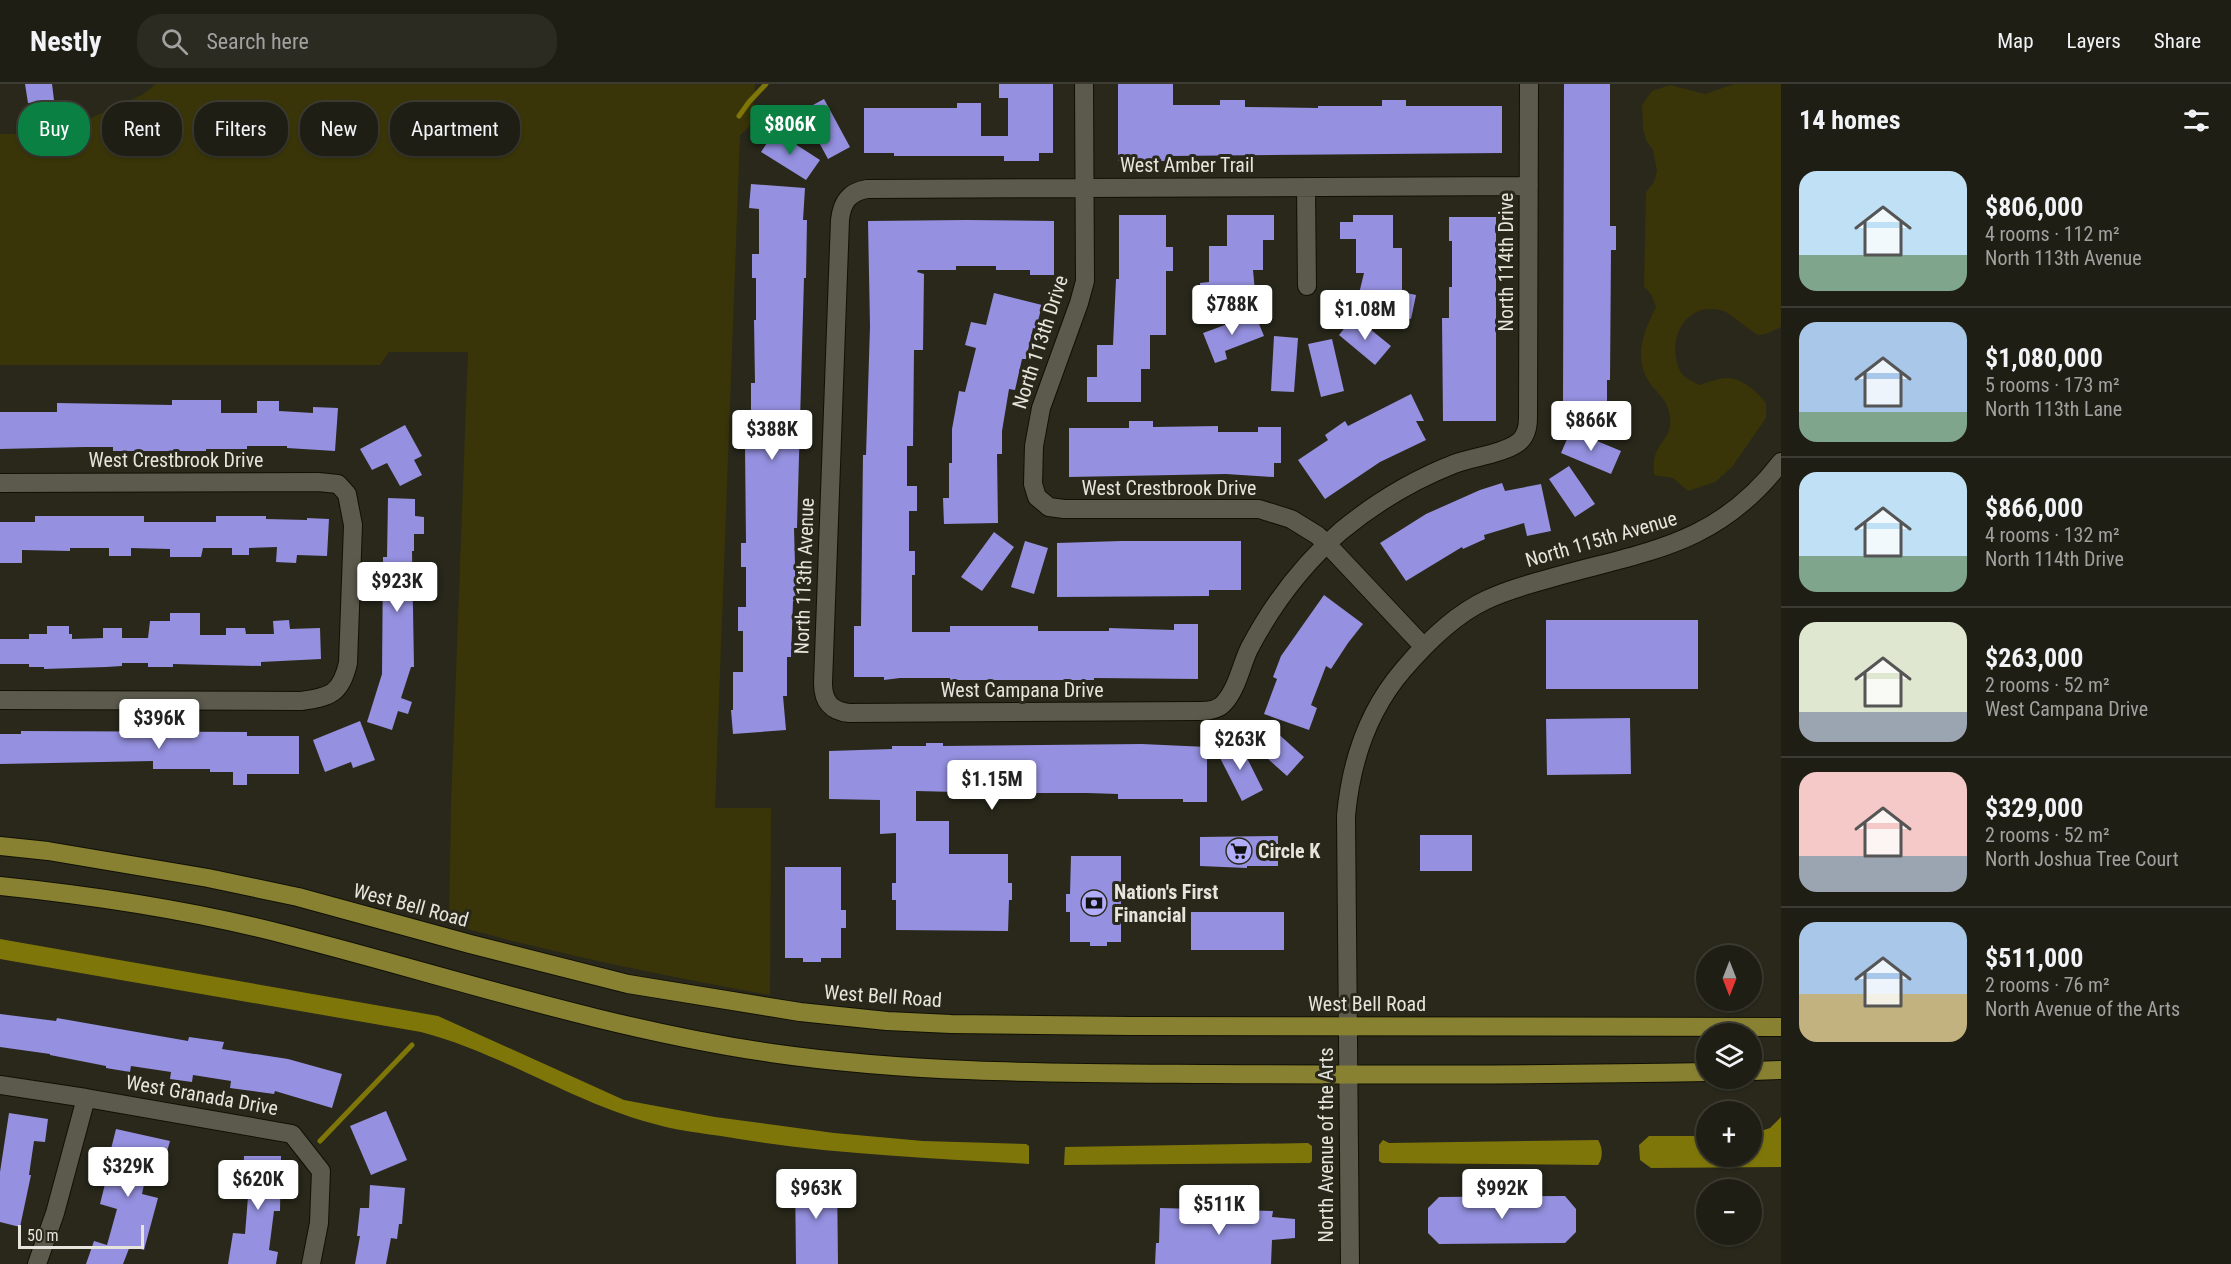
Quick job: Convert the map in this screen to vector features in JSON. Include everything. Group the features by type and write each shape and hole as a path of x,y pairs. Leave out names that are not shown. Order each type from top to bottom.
{"main road":[{"name":"West Bell Road","path":"0,846 59,853 208,878 298,897 628,984 800,1012 924,1023 1131,1026 1781,1027"},
{"path":"0,886 80,895 198,916 286,935 567,1011 630,1026 773,1053 944,1070 1348,1074 1696,1072"},
{"path":"1762,1071 1781,1070"}],"street":[{"name":"North 113th Drive","path":"1042,503 1037,497 1033,484 1035,433 1041,408 1085,281 1084,84"},
{"name":"North 114th Drive","path":"1327,544 1366,512 1412,483 1456,463 1511,446 1523,438 1526,432 1528,418 1528,84"},
{"name":"West Amber Trail","path":"847,198 853,193 867,189 1529,186"},
{"path":"1306,187 1307,286"},
{"name":"North 113th Avenue","path":"828,704 823,683 837,279 840,219 847,198"},
{"name":"North 115th Avenue","path":"1348,1026 1347,816 1350,781 1359,746 1373,713 1387,689 1423,646 1485,600 1524,586 1665,547 1715,525 1752,496 1781,462"},
{"name":"West Crestbrook Drive","path":"0,483 318,482 338,484 347,494 353,525 348,663 344,680 336,690 323,698 301,701 0,700"},
{"name":"West Crestbrook Drive","path":"1042,503 1049,507 1064,509 1259,509 1291,519 1327,544 1423,646"},
{"name":"West Campana Drive","path":"828,704 834,709 849,713 1200,711 1218,708 1227,699 1248,652 1271,612 1294,581 1327,544"},
{"name":"North Avenue of the Arts","path":"1348,1026 1350,1264"},
{"name":"West Granada Drive","path":"0,1085 292,1134 321,1171 319,1223 310,1264"},
{"path":"37,1264 55,1213 86,1098"}],"shaded area":[{"path":"156,84 755,84 752,124 740,135 715,808 771,808 770,995 609,963 449,924 451,808 468,352 389,352 380,365 0,365 0,134 18,134 18,156 90,156 90,118 102,113 102,156 182,156 182,102 126,102 142,95"},
{"path":"1734,84 1781,84 1781,327 1758,335 1727,312 1713,309 1693,314 1681,327 1675,347 1679,369 1685,376 1699,385 1724,378 1738,380 1754,390 1766,403 1766,418 1732,467 1715,482 1688,491 1673,478 1654,475 1655,456 1669,430 1670,418 1662,397 1646,376 1641,356 1647,327 1656,307 1652,296 1644,286 1646,192 1654,182 1657,171 1653,150 1646,140 1643,128 1642,105 1652,91 1670,85 1705,94"},
{"path":"0,939 438,1016 624,1100 715,1117 834,1133 923,1141 1026,1144 1029,1146 1029,1164 836,1151 669,1128 601,1106 482,1053 421,1032 0,959"},
{"path":"1781,1117 1781,1167 1651,1168 1640,1160 1639,1145 1649,1136 1696,1136 1696,1167 1762,1167 1762,1131 1770,1128"},
{"path":"1383,1140 1389,1143 1598,1140 1602,1153 1598,1165 1382,1163 1379,1161 1379,1145"},
{"path":"1308,1143 1312,1146 1310,1163 1064,1165 1065,1147"}],"building":[{"path":"25,84 52,84 54,100 28,102"},
{"path":"999,84 1053,84 1053,153 1039,153 1039,161 1004,161 1004,156 894,156 894,153 864,153 864,108 957,108 957,103 981,103 981,136 1008,136 1008,98 999,98"},
{"path":"1118,84 1173,84 1173,105 1220,105 1220,100 1245,100 1245,107 1318,108 1318,106 1382,106 1382,100 1406,100 1406,106 1502,106 1502,153 1171,156 1171,161 1118,161"},
{"path":"1564,84 1610,84 1610,226 1616,226 1616,250 1611,250 1610,380 1607,380 1607,413 1572,413 1572,404 1563,404"},
{"path":"824,99 850,147 828,159 802,111"},
{"path":"775,131 820,160 806,180 761,152"},
{"path":"751,184 805,188 803,220 807,220 806,278 804,278 797,528 794,528 796,601 793,601 791,657 787,657 787,696 783,696 786,730 733,734 731,710 733,710 733,672 743,672 743,631 738,631 738,607 746,607 746,567 741,567 741,543 746,543 745,446 751,446 751,383 755,383 756,278 752,278 752,254 759,254 759,209 749,208"},
{"path":"1119,215 1166,215 1166,247 1173,247 1173,271 1166,271 1166,335 1150,335 1150,369 1141,369 1141,402 1087,402 1087,377 1097,377 1097,345 1113,345 1116,279 1119,279"},
{"path":"1227,215 1274,215 1274,240 1263,240 1263,270 1253,270 1256,303 1202,308 1200,283 1209,282 1209,246 1227,246"},
{"path":"1353,215 1393,215 1393,248 1402,248 1402,292 1416,295 1411,319 1356,306 1364,273 1356,273 1356,239 1340,239 1340,222 1353,222"},
{"path":"1449,217 1496,217 1496,421 1443,421 1442,318 1449,318 1449,287 1452,287 1452,241 1449,241"},
{"path":"868,221 1054,221 1054,275 1030,275 1030,270 996,270 996,266 956,266 956,270 918,270 917,272 924,274 923,350 914,350 913,446 907,446 907,486 917,486 917,511 909,511 909,551 915,551 915,575 912,575 912,632 950,632 950,626 1038,626 1038,631 1109,631 1109,628 1174,630 1174,624 1198,624 1198,679 950,680 950,678 900,678 884,680 884,677 854,677 854,626 861,626 863,455 866,455 870,326"},
{"path":"994,293 1042,305 1036,329 1033,328 1026,359 1022,359 1015,390 1009,389 1002,431 1002,454 997,454 998,523 944,524 943,498 949,498 952,429 959,391 965,392 976,348 965,345 971,322 986,325"},
{"path":"1255,314 1264,336 1225,351 1227,359 1215,363 1203,333"},
{"path":"1354,316 1391,346 1375,365 1339,335"},
{"path":"1274,336 1298,338 1294,392 1271,391"},
{"path":"1332,339 1344,391 1321,397 1308,344"},
{"path":"1411,394 1424,421 1416,421 1426,440 1380,462 1325,499 1298,460 1328,440 1325,435 1345,421 1348,426"},
{"path":"172,400 221,400 221,413 257,413 257,401 279,401 279,411 313,413 313,407 338,408 335,451 287,448 287,446 247,446 247,449 206,449 206,451 113,451 113,447 0,449 0,412 57,412 57,403 172,405"},
{"path":"1129,421 1153,421 1153,427 1218,426 1218,432 1258,432 1258,427 1281,427 1281,463 1274,463 1274,477 1226,474 1069,477 1069,428 1129,428"},
{"path":"405,425 422,456 414,460 422,475 400,486 387,463 372,470 360,449"},
{"path":"1571,430 1621,451 1611,474 1561,453"},
{"path":"1569,466 1595,504 1575,517 1549,479"},
{"path":"1502,483 1505,491 1541,484 1551,531 1527,536 1524,523 1484,535 1485,539 1463,549 1462,547 1406,581 1380,543 1426,514 1480,490"},
{"path":"388,498 415,499 415,516 424,517 424,534 414,534 414,551 412,551 414,667 411,667 401,698 412,702 408,714 398,711 392,730 367,722 382,674 383,557 387,557"},
{"path":"35,516 144,516 144,522 216,522 216,516 329,519 327,556 297,555 296,563 276,562 277,547 249,548 249,555 232,555 232,548 203,548 201,557 170,557 170,549 131,548 131,556 109,556 109,548 70,548 70,551 22,550 22,563 0,563 0,522 35,522"},
{"path":"994,532 1014,547 982,591 961,577"},
{"path":"1025,541 1048,548 1034,594 1011,587"},
{"path":"1241,541 1241,590 1209,590 1209,596 1057,597 1057,543"},
{"path":"1324,595 1363,624 1331,669 1326,666 1311,705 1317,708 1309,730 1264,714 1277,679 1273,677 1281,656"},
{"path":"170,613 200,613 200,635 226,635 226,628 245,628 246,634 274,634 273,621 289,620 290,629 320,628 321,659 261,662 261,666 173,664 173,667 148,667 148,663 122,663 122,666 44,669 44,667 29,667 29,664 0,664 0,639 29,639 29,634 47,634 47,626 69,626 72,639 103,638 103,628 122,628 122,638 148,638 150,621 170,621"},
{"path":"1546,620 1698,620 1698,689 1546,689"},
{"path":"1630,718 1631,774 1547,775 1546,719"},
{"path":"360,721 375,760 353,768 351,762 325,772 313,740"},
{"path":"1265,722 1304,757 1287,776 1248,741"},
{"path":"21,731 247,732 247,736 299,736 299,774 247,774 247,785 233,785 233,772 210,772 210,769 153,769 153,761 0,764 0,734 21,734"},
{"path":"1239,742 1263,790 1242,801 1217,752"},
{"path":"926,743 943,743 943,746 1142,744 1207,747 1207,802 1183,802 1183,799 1118,799 1118,794 1087,793 1012,793 1012,799 957,799 957,792 916,791 916,821 949,821 949,854 1008,854 1008,883 1012,883 1012,900 1009,900 1008,931 896,930 896,900 892,900 892,883 896,883 896,833 880,834 880,800 829,799 829,751 892,749 892,746 926,746"},
{"path":"1420,835 1472,835 1472,871 1420,871"},
{"name":"Circle K","path":"1278,836 1278,866 1247,866 1247,868 1200,866 1200,837"},
{"name":"Nation's First Financial","path":"1071,856 1121,856 1121,942 1107,942 1107,946 1090,946 1090,942 1070,942 1070,912 1066,912 1066,894 1070,894"},
{"path":"785,867 841,867 841,910 846,910 846,928 841,928 841,958 821,958 821,962 803,962 803,958 785,958"},
{"name":"Circle K","path":"1191,912 1284,912 1284,950 1191,950"},
{"path":"0,1014 56,1021 57,1018 188,1041 189,1037 224,1042 222,1049 288,1059 342,1074 332,1108 275,1091 274,1094 230,1088 231,1081 193,1075 192,1082 170,1079 171,1072 131,1066 130,1072 50,1054 0,1047"},
{"path":"386,1111 407,1160 371,1175 350,1126"},
{"path":"9,1113 48,1119 45,1142 34,1141 29,1175 31,1175 20,1227 0,1222 0,1172"},
{"path":"116,1129 170,1141 166,1155 151,1152 142,1194 158,1198 144,1250 130,1246 123,1264 86,1264 94,1241 107,1245 117,1209 100,1204 105,1184 111,1185 119,1151 111,1149"},
{"path":"244,1156 281,1156 280,1211 274,1211 269,1250 278,1252 276,1264 228,1264 233,1233 245,1234 248,1197 243,1197"},
{"path":"795,1176 837,1176 838,1264 796,1264"},
{"path":"370,1185 405,1188 402,1224 399,1224 397,1239 391,1238 386,1264 355,1264 360,1236 357,1236 360,1208 369,1208"},
{"path":"1565,1196 1576,1209 1576,1232 1565,1243 1439,1244 1428,1233 1428,1208 1439,1197"},
{"path":"1160,1208 1273,1211 1272,1217 1295,1219 1295,1238 1272,1240 1271,1264 1155,1264 1156,1243 1159,1243"}],"waterway":[{"path":"739,116 766,84"},
{"path":"320,1141 412,1045"}],"place":[{"name":"Circle K","path":"1239,851"},
{"name":"Nation's First Financial","path":"1094,903"}]}
